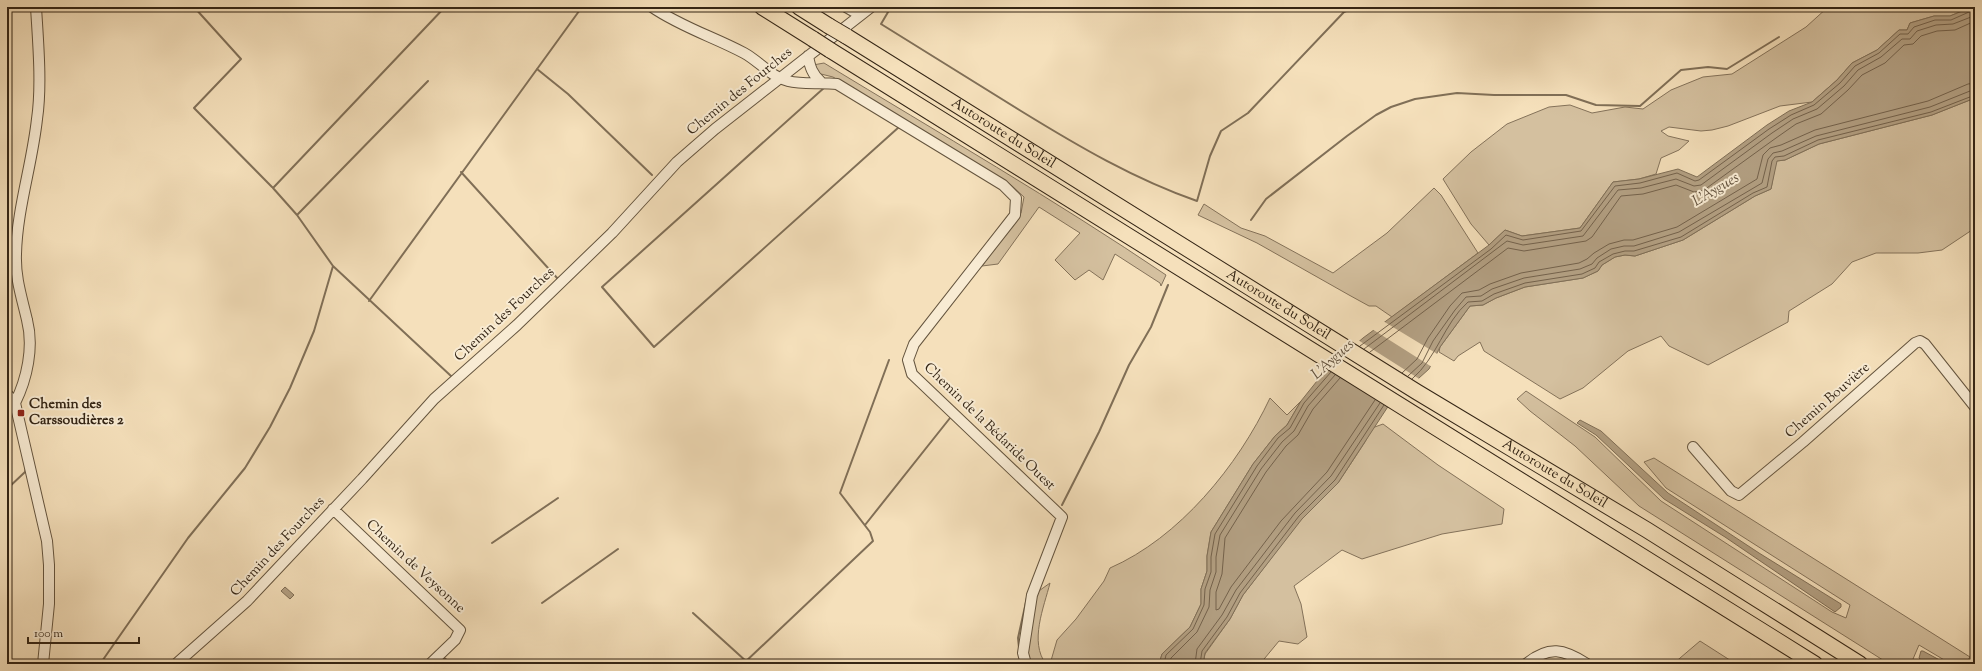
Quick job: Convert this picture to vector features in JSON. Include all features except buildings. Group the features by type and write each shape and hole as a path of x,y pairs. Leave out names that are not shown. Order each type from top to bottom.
{"highway":[{"name":"Autoroute du Soleil","path":"762,7 1815,664"},
{"name":"Autoroute du Soleil","path":"799,7 1418,392 1647,530 1860,664"}],"street":[{"path":"15,402 21,391 27,369 30,342 28,321 16,274 16,255 20,213 32,160 38,117 38,44 36,7"},
{"path":"652,7 683,26 746,54 780,78"},
{"path":"846,7 857,18"},
{"name":"Chemin des Fourches","path":"176,664 247,601 333,510 434,399 517,325 585,259 627,218 677,162 715,129 870,7"},
{"path":"808,56 810,68 815,77 821,82"},
{"name":"Chemin de la Bédaride Ouest","path":"780,78 790,82 821,82 837,84 1003,185 1016,198 1015,215 914,344 908,360 912,374 1062,517 1032,595 1023,653 1026,664"},
{"name":"Chemin Bouvière","path":"1693,447 1731,491 1739,494 1803,442 1915,343 1920,341 1925,344 1975,407"},
{"path":"7,394 15,402 47,541 49,565 49,604 43,664"},
{"name":"Chemin de Veysonne","path":"333,510 460,630 455,640 430,664"},
{"path":"1526,664 1544,653 1554,650 1565,652 1587,664"}],"shaded area":[{"path":"1828,7 1972,7 1950,16 1934,16 1910,23 1907,30 1899,30 1877,50 1852,63 1837,80 1812,102 1780,106 1728,126 1712,130 1701,131 1669,127 1661,131 1668,136 1689,141 1679,150 1661,158 1656,174 1639,179 1613,182 1580,228 1522,236 1505,230 1489,245 1471,224 1443,179 1471,152 1507,124 1549,107 1570,105 1592,113 1625,107 1643,109 1671,90 1703,77 1732,74 1806,27"},
{"path":"824,63 996,167 1124,247 1166,275 1161,286 1160,283 1115,254 1103,280 1089,270 1075,280 1055,260 1080,233 1039,207 998,264 982,266 1021,213 1024,197 1011,185 833,77 817,73 813,65"},
{"path":"1975,98 1975,228 1942,250 1918,253 1876,253 1852,262 1832,284 1789,311 1788,322 1708,365 1669,346 1661,336 1628,351 1583,388 1560,399 1484,351 1480,342 1458,356 1454,361 1439,352 1440,347 1470,306 1483,305 1496,298 1525,287 1583,278 1598,271 1602,265 1615,257 1625,255 1635,256 1683,240 1755,196 1771,189 1776,161 1785,160 1819,144 1932,115"},
{"path":"1434,188 1441,195 1478,253 1392,317 1376,306 1369,306 1257,243 1198,215 1204,204 1241,228 1265,236 1333,273 1387,233"},
{"path":"1526,391 1595,437 1661,501 1832,612 1846,618 1850,605 1666,488 1644,462 1654,458 1970,657 1965,664 1951,664 1919,645 1913,659 1922,664 1890,664 1886,662 1639,506 1575,446 1517,399"},
{"path":"1270,398 1287,415 1301,401 1287,425 1275,436 1253,464 1211,532 1207,556 1207,571 1201,589 1201,604 1190,627 1162,654 1159,664 1050,664 1057,640 1076,619 1104,581 1110,568 1135,555 1160,538 1183,519 1204,497 1224,474 1241,449 1257,424"},
{"path":"1383,424 1438,465 1504,509 1502,524 1442,534 1362,559 1342,550 1294,586 1301,604 1307,637 1298,644 1279,641 1260,664 1203,664 1205,654 1230,619 1243,595 1302,518 1338,483 1365,442 1372,428"},
{"path":"1050,583 1039,624 1038,635 1041,655 1046,664 1031,664 1027,653 1036,593"},
{"path":"1700,641 1736,664 1673,664"}],"water":[{"name":"L'Aygues","path":"1975,7 1975,98 1932,115 1819,144 1785,160 1777,161 1771,189 1755,196 1683,240 1635,256 1625,255 1615,257 1602,265 1598,271 1583,278 1525,287 1496,298 1483,305 1470,306 1440,347 1429,369 1389,405 1338,483 1302,519 1243,595 1230,619 1205,653 1203,664 1159,664 1162,654 1190,627 1201,604 1201,589 1207,571 1207,556 1211,532 1253,464 1275,436 1287,425 1301,401 1325,371 1363,338 1489,245 1505,230 1522,236 1580,228 1613,182 1639,179 1678,169 1697,177 1767,125 1789,111 1812,102 1837,80 1852,63 1877,50 1899,30 1907,30 1910,23 1934,16 1950,16"},
{"path":"1580,420 1601,431 1668,493 1759,553 1841,604 1841,607 1835,612 1725,537 1664,499 1596,435 1577,423"},
{"path":"285,587 294,595 290,599 281,591"},
{"path":"1921,651 1947,664 1926,664 1919,658"}],"pier":[{"path":"1383,321 1439,355 1432,367 1372,329"},
{"path":"1358,340 1421,380 1390,408 1326,368"}],"waterway":[{"path":"194,7 241,59 194,108 272,187"},
{"path":"100,664 188,538 245,468 270,427 290,388 314,331 333,266 297,215 273,188 445,7"},
{"path":"369,301 582,7"},
{"path":"891,7 881,24 1085,149 1151,183 1197,201 1210,156 1221,131 1248,113 1344,12 1355,7"},
{"path":"1251,220 1266,199 1347,136 1376,115 1391,107 1415,99 1457,93 1494,95 1566,95 1596,105 1640,106 1681,70 1708,67 1727,69 1779,37"},
{"path":"537,69 568,94 652,175"},
{"path":"297,215 428,81"},
{"path":"825,87 602,287 654,347 899,127"},
{"path":"461,172 558,279"},
{"path":"333,266 451,376"},
{"path":"1062,505 1099,432 1129,365 1151,327 1168,285"},
{"path":"743,664 873,541 870,532 840,493 889,360"},
{"path":"865,525 950,418"},
{"path":"7,489 25,472 26,468"},
{"path":"492,543 558,498"},
{"path":"542,603 618,549"},
{"path":"1019,648 1018,638 1028,593"},
{"path":"693,613 747,662"},
{"path":"443,657 452,664"}],"place":[{"name":"Chemin des Carssoudières 2","path":"21,413"}]}
